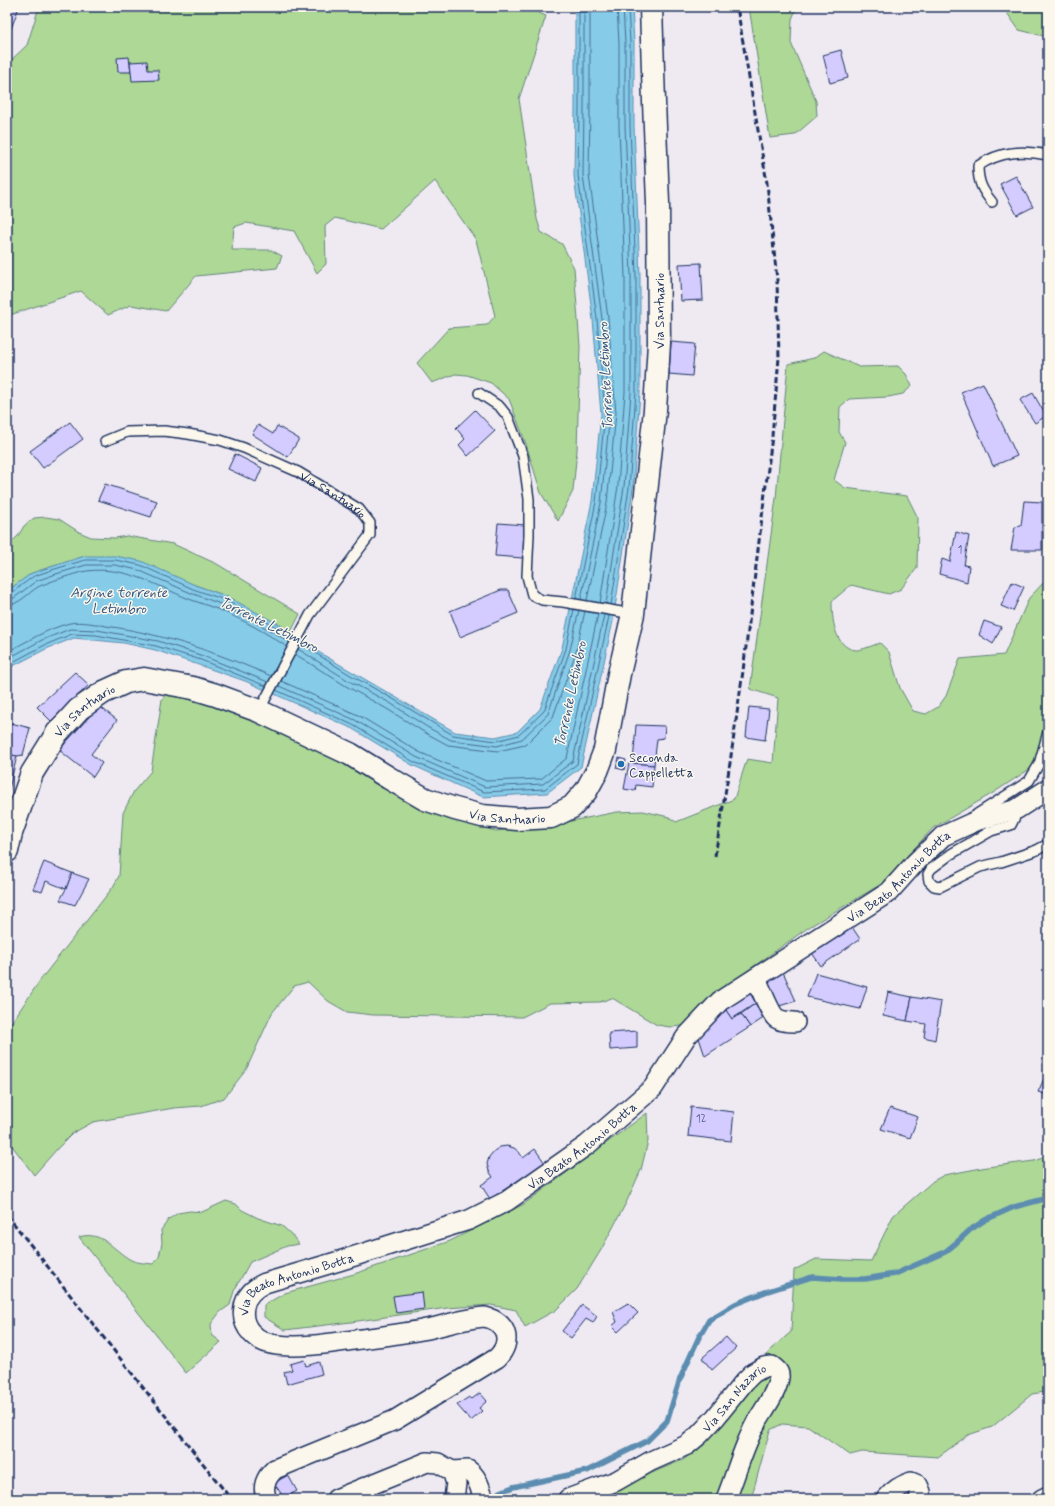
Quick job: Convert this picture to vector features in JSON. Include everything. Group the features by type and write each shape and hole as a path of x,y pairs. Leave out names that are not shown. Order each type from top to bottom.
{"main road":[{"name":"Via Santuario","path":"7,851 11,833 32,773 57,733 79,709 104,692 126,682 144,679 193,688 216,695 262,704 425,799 455,810 482,816 517,819 551,817 572,807 586,791 597,771 605,750 619,674 648,485 655,410 659,343 658,203 651,7"}],"street":[{"name":"Via Beato Antonio Botta","path":"267,1499 264,1488 266,1480 275,1469 401,1416 497,1358 503,1352 506,1345 506,1337 500,1323 485,1317 374,1338 319,1345 277,1345 260,1340 249,1331 244,1322 244,1303 249,1294 256,1287 469,1220 507,1201 587,1145 650,1091 686,1038 720,1001 889,892 915,863 943,836 976,822 1017,808 1048,789"},
{"path":"756,978 772,1013 777,1018 785,1022 795,1022"},
{"name":"Via San Nazario","path":"568,1499 616,1481 651,1461 687,1445 715,1418 753,1373 764,1367 772,1366 778,1370 779,1377 772,1396 752,1431 726,1499"},
{"path":"336,1499 427,1462 438,1463 452,1472 456,1483 454,1499"},
{"path":"452,1472 468,1470 473,1473 484,1499"},
{"path":"886,1499 901,1486 911,1482 918,1485 921,1492 919,1499"},
{"path":"1042,1499 1048,1496"}],"lane":[{"path":"992,202 980,186 978,166 990,158 1000,155 1023,152 1048,155"},
{"path":"479,392 500,407 508,417 523,456 529,499 527,576 529,589 532,595 542,600 628,613"},
{"name":"Via Santuario","path":"106,441 127,432 164,431 220,440 244,448 298,472 359,509 370,523 370,535 310,615 262,704"},
{"path":"976,822 977,815 1029,781 1039,764 1048,732"},
{"path":"1017,808 1016,815 1010,825 991,831 951,854 931,869 928,874 929,881 934,886 940,887 980,867 1001,862 1037,850 1048,844"}],"green space":[{"path":"39,7 525,7 546,16 519,99 537,219 541,232 562,244 574,268 580,346 577,450 573,491 558,521 541,493 525,441 509,399 491,383 467,375 455,374 432,383 417,363 449,328 487,325 495,316 476,240 435,181 381,229 335,218 325,226 326,264 317,273 294,231 246,223 234,227 232,250 271,250 282,256 277,268 196,276 166,311 131,305 108,315 81,291 7,316 7,180 11,175 7,168 7,64 27,45"},
{"path":"749,7 797,7 792,19 791,43 816,101 817,116 795,135 770,138"},
{"path":"997,7 1048,7 1048,37 1019,30 1005,10"},
{"path":"824,351 859,367 898,366 906,374 912,386 903,394 888,397 849,399 840,407 839,432 845,442 834,480 845,488 907,496 918,518 917,568 901,589 889,594 851,585 832,601 834,623 839,638 843,644 856,650 880,643 889,652 900,688 913,711 926,714 938,707 946,696 960,659 1004,655 1029,598 1048,578 1048,757 993,793 933,828 883,883 809,927 715,994 682,1026 670,1027 657,1025 612,998 600,1002 550,1003 522,1017 373,1015 347,1012 328,1001 308,982 294,986 272,1013 246,1070 224,1098 201,1106 174,1108 93,1122 73,1133 34,1175 7,1139 7,1029 41,979 113,887 119,876 123,813 134,791 151,771 162,699 167,693 181,695 238,712 285,733 448,819 496,831 551,825 617,812 643,811 669,817 676,822 734,799 747,759 773,763 778,698 750,689 776,498 788,364 814,358"},
{"path":"46,517 59,519 79,532 91,537 115,538 127,536 173,544 217,564 300,614 291,632 226,596 195,585 85,556 32,573 7,591 7,546 18,536 24,526 34,518"},
{"path":"647,1113 648,1141 641,1170 626,1203 601,1250 577,1289 556,1310 525,1327 516,1310 491,1305 447,1308 285,1330 264,1317 264,1305 285,1293 354,1274 450,1241 524,1204"},
{"path":"1048,1156 1048,1397 1044,1392 1032,1394 992,1427 968,1435 938,1457 862,1452 850,1455 808,1426 782,1424 770,1430 751,1499 589,1499 685,1459 711,1431 752,1379 771,1349 791,1332 794,1270 816,1259 871,1261 893,1216 933,1181 944,1175 987,1167 1034,1161"},
{"path":"226,1201 236,1204 242,1210 258,1218 282,1226 299,1244 287,1246 250,1262 234,1291 230,1305 220,1312 211,1324 212,1335 221,1342 186,1373 79,1237 94,1236 107,1242 131,1260 153,1264 159,1257 162,1243 161,1230 169,1219 178,1213 190,1211 202,1212"}],"water":[{"name":"Argine torrente Letimbro","path":"575,7 632,7 634,42 634,126 640,276 640,393 633,488 613,621 581,767 547,793 483,797 412,765 351,728 245,681 155,650 124,643 74,638 46,649 13,666 7,672 7,591 32,573 85,556 115,556 141,561 195,585 226,596 280,625 315,650 455,732 495,737 517,732 540,709 562,648 592,501 601,414 593,320 574,176"}],"building":[{"path":"7,7 19,7 8,37 7,37"},
{"path":"841,50 848,78 830,83 823,55"},
{"path":"129,57 131,72 118,72 117,58"},
{"path":"147,61 148,70 158,70 159,80 132,81 130,62"},
{"path":"1016,176 1033,207 1017,215 1000,184"},
{"path":"701,263 703,300 681,301 679,264"},
{"path":"671,342 695,344 692,376 669,374"},
{"path":"983,383 1017,456 993,466 961,392"},
{"path":"1033,393 1046,416 1035,423 1020,400"},
{"path":"475,410 495,431 468,456 459,445 465,439 456,428"},
{"path":"70,422 83,439 43,468 30,451"},
{"path":"258,425 273,434 277,426 299,439 288,457 252,434"},
{"path":"235,454 262,468 256,482 228,469"},
{"path":"105,484 157,501 151,517 98,500"},
{"path":"1024,501 1042,502 1042,550 1011,550 1015,527 1021,526"},
{"path":"498,523 525,525 523,558 495,556"},
{"path":"956,532 969,536 964,565 969,566 967,582 939,574 942,559 950,562"},
{"path":"1012,582 1024,587 1013,611 1001,606"},
{"path":"501,590 508,590 518,613 460,637 450,611"},
{"path":"984,621 1001,627 993,644 979,635"},
{"path":"75,672 89,685 51,721 37,707"},
{"path":"99,706 117,720 91,754 102,763 93,777 59,750"},
{"path":"749,707 769,709 765,740 746,737"},
{"path":"7,722 30,728 23,755 17,756 7,754"},
{"path":"636,725 665,726 664,738 657,739 654,765 633,763"},
{"path":"7,754 17,756 7,797"},
{"name":"Seconda Cappelletta","path":"619,758 626,760 624,770 616,768"},
{"path":"629,763 654,765 652,787 636,785 635,791 624,789"},
{"path":"44,862 72,873 66,889 46,881 42,892 33,889"},
{"path":"72,873 89,879 75,905 60,900"},
{"path":"852,927 860,939 821,966 812,953"},
{"path":"783,972 796,1001 779,1006 768,980"},
{"path":"816,973 867,987 860,1009 807,997"},
{"path":"749,992 756,1003 732,1019 725,1009"},
{"path":"888,992 912,997 907,1021 883,1016"},
{"path":"912,997 941,1002 935,1040 924,1037 926,1024 907,1021"},
{"path":"756,1003 765,1017 750,1027 741,1014"},
{"path":"725,1009 732,1019 741,1014 750,1027 705,1056 699,1038 707,1029 704,1023"},
{"path":"637,1031 637,1048 610,1050 609,1033"},
{"path":"1048,1070 1048,1095 1038,1092"},
{"path":"691,1107 734,1112 731,1141 688,1136"},
{"path":"890,1108 918,1117 910,1138 881,1129"},
{"path":"507,1146 514,1148 523,1158 535,1149 545,1163 490,1199 481,1185 493,1177 487,1164 489,1157 500,1147"},
{"path":"422,1292 424,1309 396,1313 393,1296"},
{"path":"628,1303 638,1313 618,1332 612,1326 617,1322 613,1312"},
{"path":"582,1305 597,1316 593,1323 586,1319 571,1338 562,1331"},
{"path":"726,1337 736,1348 712,1370 702,1358"},
{"path":"304,1360 306,1366 319,1362 322,1374 287,1384 284,1372 292,1370 290,1364"},
{"path":"480,1393 487,1401 479,1408 482,1411 471,1421 457,1405 469,1397 472,1399"},
{"path":"288,1475 297,1491 284,1498 274,1483"}],"waterway":[{"path":"498,1493 513,1487 587,1471 647,1441 667,1421 680,1379 699,1337 709,1320 735,1304 765,1292 812,1277 865,1279 895,1274 945,1252 970,1230 985,1220 1014,1207 1048,1198"}],"railway":[{"path":"715,856 743,671 772,436 779,358 777,280 767,183 737,7"},
{"path":"7,1215 231,1499"}],"place":[{"name":"Seconda Cappelletta","path":"621,764"}],"water label":[{"name":"Torrente Letimbro","path":"605,376"},
{"name":"Torrente Letimbro","path":"269,624"},
{"name":"Torrente Letimbro","path":"570,694"}]}
